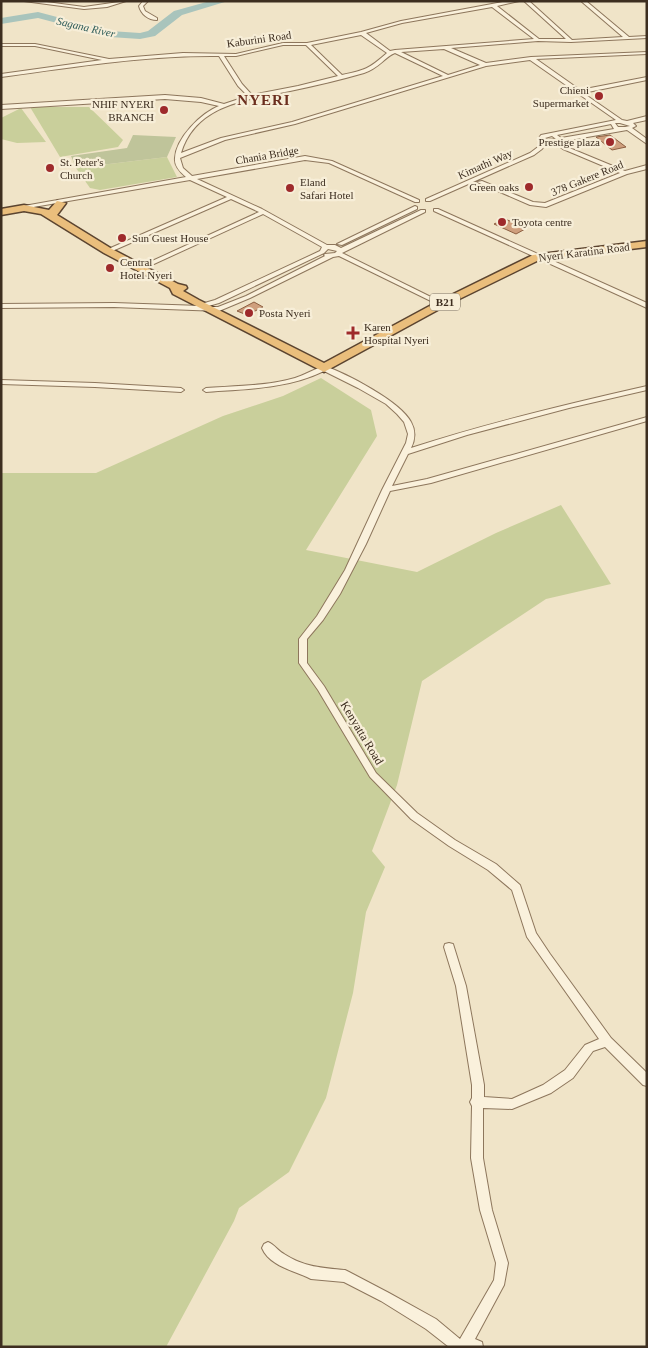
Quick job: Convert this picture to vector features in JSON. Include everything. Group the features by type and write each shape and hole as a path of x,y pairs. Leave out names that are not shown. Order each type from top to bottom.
{"highway":[{"path":"52,215 54,209 61,203"},
{"path":"4,214 28,208 52,215 108,251 174,286 178,292 214,309 324,368"},
{"path":"4,214 37,214 68,226"},
{"name":"Nyeri Karatina Road","path":"324,368 441,304 537,257 647,244"}],"street":[{"path":"26,1 84,8 124,1"},
{"path":"146,1 141,6 143,12 154,19"},
{"name":"Kaburini Road","path":"1,76 110,60 168,55 236,54 283,44 307,44 362,33 401,22 517,1"},
{"path":"526,1 571,41"},
{"path":"583,1 629,39"},
{"path":"493,5 538,40"},
{"path":"362,33 392,52 446,76"},
{"path":"330,256 324,250 263,212 190,178 178,167 177,157 187,134 196,122 224,105 251,97 297,89 340,76 364,72 376,66 392,52 442,46 538,40 629,39 647,36"},
{"path":"307,44 340,76"},
{"path":"1,45 35,45 110,60"},
{"path":"442,46 486,65"},
{"path":"220,54 240,85 251,97"},
{"path":"177,157 223,139 293,123 486,65 531,58 646,54"},
{"path":"531,58 620,121 628,122 647,118"},
{"path":"578,92 647,78"},
{"path":"1,107 164,97 201,100 224,105"},
{"path":"620,121 613,124 543,136 542,138 553,141 565,148 625,173"},
{"path":"628,122 628,128"},
{"path":"613,124 616,128 628,128 647,142"},
{"path":"553,141 647,124"},
{"path":"553,134 553,141"},
{"name":"Kimathi Way","path":"437,202 539,154 553,141"},
{"name":"Kimathi Way","path":"428,200 532,154 553,141"},
{"name":"Chania Bridge","path":"28,208 293,159 321,159 416,205"},
{"name":"378 Gakere Road","path":"480,182 532,204 546,206 625,173 647,167"},
{"name":"Chania Bridge","path":"28,208 114,192"},
{"path":"108,251 231,197"},
{"path":"1,306 190,307 214,309 248,297 330,256 416,205 428,200 437,202 440,206 436,210"},
{"path":"416,205 423,212"},
{"path":"214,309 324,250 338,250 423,212 436,210 647,306"},
{"path":"141,268 263,212"},
{"path":"338,250 441,304"},
{"path":"206,390 285,383 305,378 324,368"},
{"name":"Kenyatta Road","path":"324,368 388,403 403,416 411,430 410,443 363,540 321,620 303,639 303,663 321,688 372,775 414,816 452,843 492,867 516,888 531,934 606,1041 647,1081"},
{"path":"1,382 95,384 181,390"},
{"path":"404,453 464,433 647,388"},
{"path":"386,490 428,481 647,419"},
{"path":"268,1248 278,1258 311,1273 345,1276 385,1297 466,1345 500,1281 502,1263 486,1210 477,1158 476,1102 478,1085 461,986 449,947"},
{"path":"476,1102 512,1104 547,1089 569,1074 589,1048 606,1041"}],"green space":[{"path":"30,107 89,107 123,140 118,147 60,157"},
{"path":"21,108 46,142 17,143 1,139 1,118"},
{"path":"133,135 176,137 167,157 76,168 71,156 127,148"},
{"path":"167,157 177,177 100,190 90,188 76,168"},
{"path":"321,378 371,410 377,436 306,550 417,572 496,533 561,505 611,584 546,599 422,681 397,785 372,851 385,867 366,912 353,993 326,1098 289,1172 239,1208 234,1221 166,1347 1,1347 1,473 96,473 223,416 283,396"}],"building":[{"name":"Prestige plaza","path":"610,135 626,147 612,150 596,137"},
{"path":"505,219 527,228 516,234 494,224"},
{"path":"254,302 263,307 247,315 237,311"}],"waterway":[{"name":"Sagana River","path":"1,21 38,15 110,34 140,36 151,34 178,13 223,1"}],"place":[{"name":"Chieni Supermarket","path":"599,96"},
{"name":"NHIF NYERI BRANCH","path":"164,110"},
{"name":"Prestige plaza","path":"610,142"},
{"name":"St. Peter's Church","path":"50,168"},
{"name":"Green oaks","path":"529,187"},
{"name":"Eland Safari Hotel","path":"290,188"},
{"name":"Toyota centre","path":"502,222"},
{"name":"Sun Guest House","path":"122,238"},
{"name":"Central Hotel Nyeri","path":"110,268"},
{"name":"Posta Nyeri","path":"249,313"},
{"name":"Karen Hospital Nyeri","path":"353,333"}],"district":[{"name":"NYERI","path":"264,100"}]}
